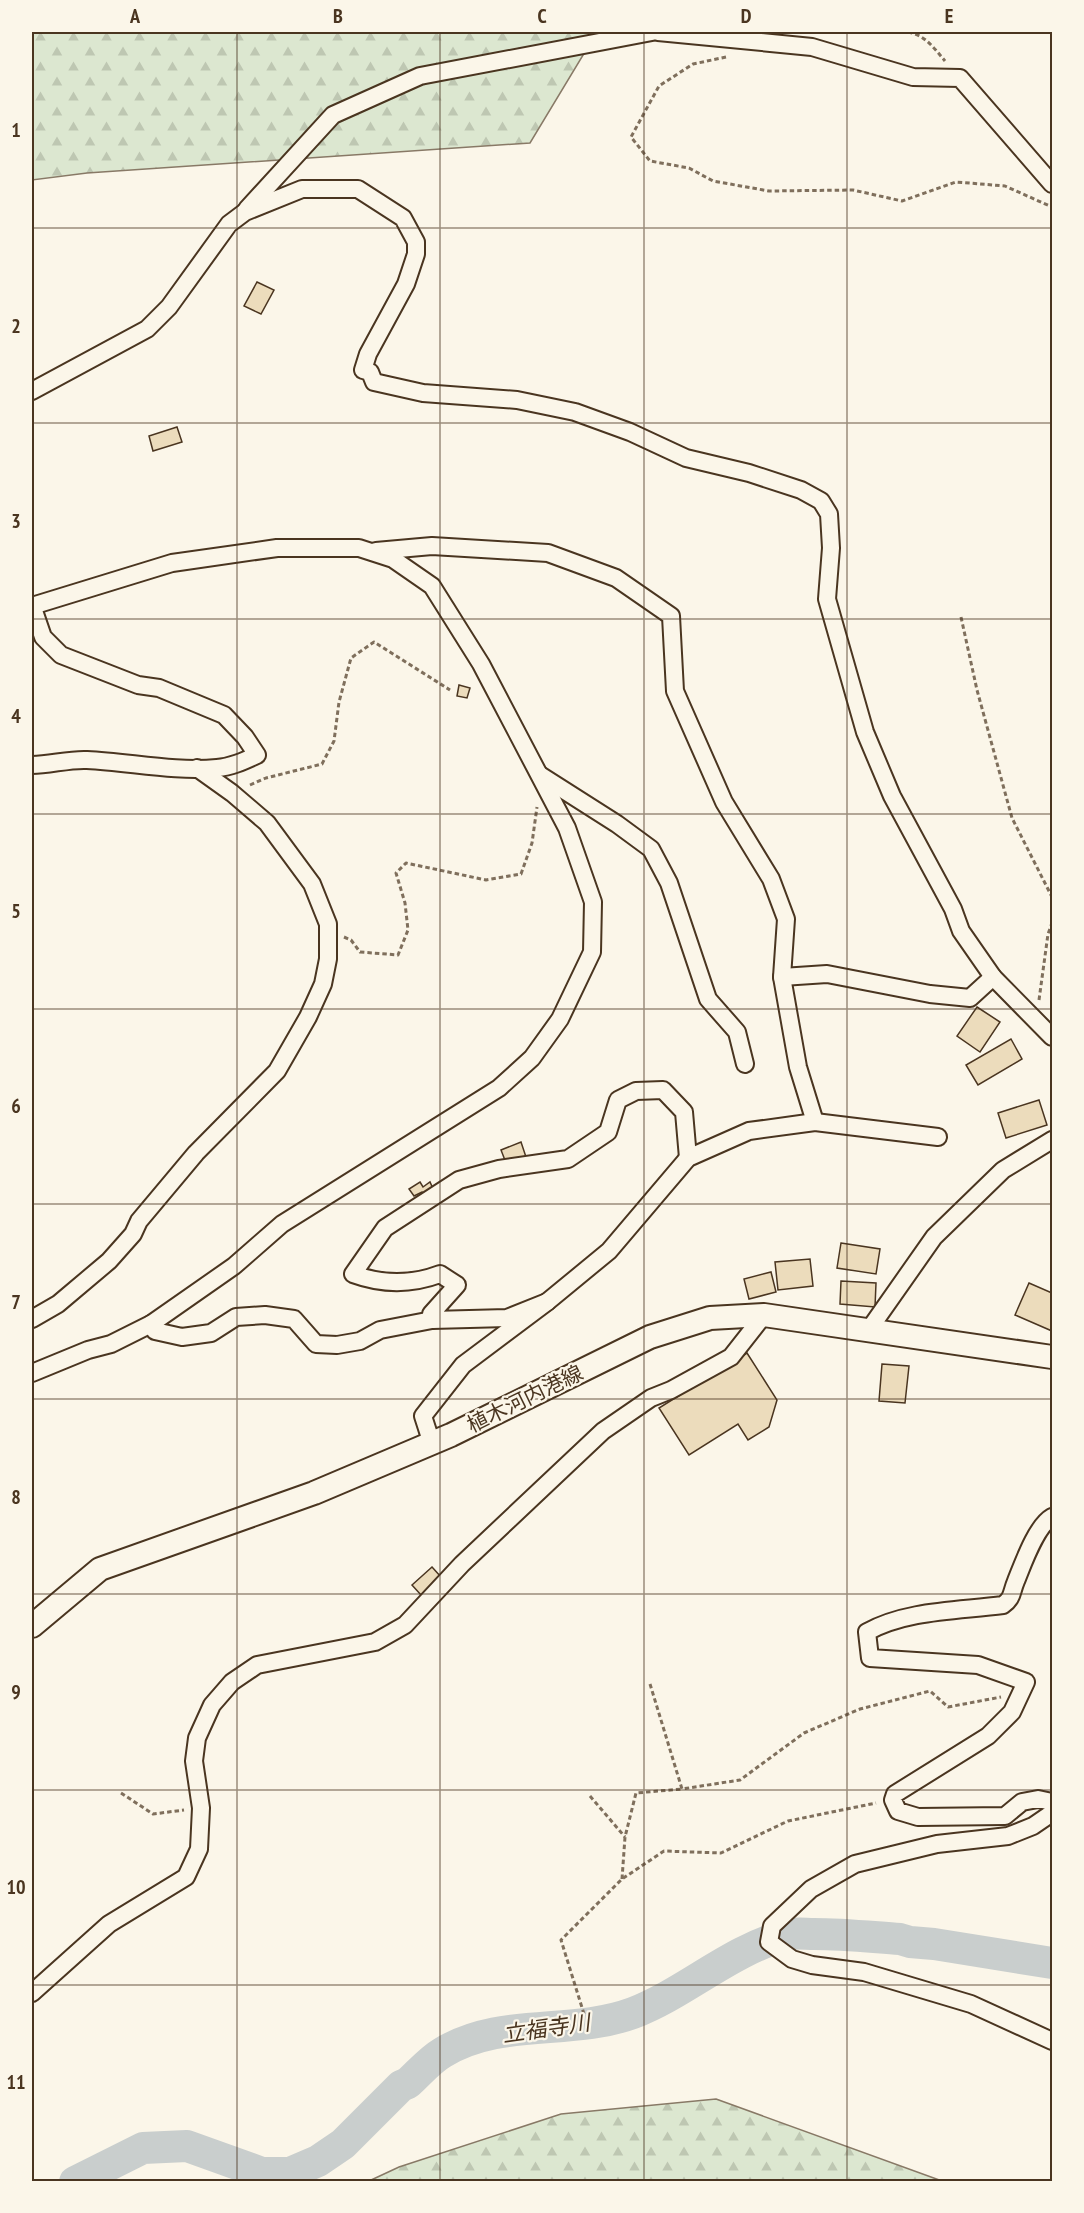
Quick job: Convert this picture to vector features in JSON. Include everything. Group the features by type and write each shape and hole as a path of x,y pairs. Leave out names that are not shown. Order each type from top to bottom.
{"main road":[{"name":"植木河内港線","path":"32,1626 100,1569 315,1493 432,1444 650,1337 710,1318 764,1315 1053,1357"}],"street":[{"path":"32,391 147,329 169,307 229,224 245,212 333,115 420,76 652,32"},
{"path":"658,32 812,47 913,77 960,78 1053,184"},
{"path":"245,212 302,189 358,189 403,218 416,242 416,254 406,284 368,354 363,370 370,372 374,382 423,393 517,400 575,412 630,432 686,458 760,476 801,490 820,501 829,514 831,548 827,599 865,732 892,796 953,909 961,931 993,977 1053,1037"},
{"path":"370,551 432,546 548,553 616,578 671,616 675,691 724,802 771,879 786,919 782,977 798,1067 815,1122"},
{"path":"32,765 83,760 114,761 129,765 219,768 257,755 245,737 224,715 159,688 138,685 62,656 43,637 32,605 172,562 277,548 359,548 393,559 432,586 481,664 567,828 593,902 592,952 560,1018 532,1058 499,1088 282,1224 234,1266 151,1324 111,1344 88,1350 32,1372"},
{"path":"32,1319 58,1304 109,1261 196,1153 277,1071 308,1017 323,984 328,959 328,924 312,884 267,823 232,793 197,768"},
{"path":"539,775 617,824 651,849 669,883 708,999 737,1032 745,1064"},
{"path":"782,977 827,974 930,994 970,998 993,977"},
{"path":"432,1320 431,1314 457,1285 440,1274 419,1282 373,1281 353,1274 385,1228 416,1207 459,1180 499,1169 568,1159 608,1131 618,1100 636,1091 663,1090 684,1112 688,1158"},
{"path":"432,1444 423,1416 463,1365 547,1302 609,1251 688,1158 749,1131 815,1122 938,1137"},
{"path":"868,1331 934,1238 1003,1170 1053,1140"},
{"path":"151,1324 155,1331 182,1337 211,1333 236,1317 265,1315 294,1319 316,1344 337,1345 360,1341 380,1330 432,1320 507,1318 547,1302"},
{"path":"32,1993 109,1924 186,1877 199,1849 201,1808 194,1761 197,1738 212,1705 232,1682 257,1665 375,1642 405,1626 462,1564 603,1431 651,1398 731,1358 764,1315"},
{"path":"1053,1517 1045,1521 1028,1552 1011,1600 1003,1605 915,1616 885,1622 867,1632 870,1658 978,1665 1026,1682 1012,1712 988,1736 895,1794 893,1800 898,1811 918,1817 1005,1816 1022,1802 1038,1799 1053,1802"},
{"path":"1053,1813 1033,1826 1008,1836 937,1844 855,1864 811,1889 772,1926 769,1942 792,1959 812,1965 864,1972 971,2004 1053,2041"}],"path":[{"path":"908,32 918,34 930,43 960,78"},
{"path":"727,57 693,64 659,86 631,137 650,162 689,168 713,181 769,191 853,190 902,201 956,182 1005,186 1053,207"},
{"path":"961,617 977,690 1012,818 1053,897"},
{"path":"232,793 266,778 322,764 334,741 339,702 351,658 374,642 450,690"},
{"path":"328,931 351,940 360,952 398,955 408,930 405,903 396,873 406,864 486,880 521,874 532,843 539,775"},
{"path":"1036,1020 1048,934 1053,923"},
{"path":"650,1684 682,1789"},
{"path":"622,1878 625,1837 636,1793 740,1780 804,1733 860,1709 930,1691 948,1707 1021,1693"},
{"path":"121,1793 153,1814 201,1808"},
{"path":"590,1796 625,1837"},
{"path":"584,2014 561,1940 622,1878 664,1851 721,1853 788,1821 893,1800"}],"green space":[{"path":"32,32 597,32 530,143 87,173 32,180"},
{"path":"716,2099 942,2181 369,2181 399,2167 561,2114"}],"building":[{"path":"257,282 274,290 261,314 244,306"},
{"path":"177,427 182,442 153,451 149,436"},
{"path":"459,685 470,688 467,698 457,696"},
{"path":"977,1007 1000,1022 980,1052 957,1036"},
{"path":"1011,1039 1022,1059 978,1085 966,1065"},
{"path":"1039,1100 1047,1125 1006,1138 998,1113"},
{"path":"521,1142 527,1160 508,1168 501,1150"},
{"path":"420,1182 423,1187 430,1182 434,1191 424,1197 422,1192 414,1196 409,1189"},
{"path":"841,1243 880,1249 876,1274 837,1268"},
{"path":"810,1259 813,1286 778,1290 775,1262"},
{"path":"771,1272 776,1292 749,1299 744,1279"},
{"path":"841,1281 876,1283 875,1307 840,1304"},
{"path":"1029,1283 1052,1293 1052,1331 1015,1315"},
{"path":"747,1353 777,1400 769,1427 748,1440 738,1424 689,1455 659,1408"},
{"path":"882,1364 909,1366 905,1403 879,1401"},
{"path":"432,1567 441,1577 421,1595 412,1585"}],"waterway":[{"name":"立福寺川","path":"75,2182 143,2148 187,2146 262,2173 290,2173 318,2161 343,2144 401,2086 408,2083 442,2053 464,2042 488,2035 585,2024 633,2013 672,1994 746,1951 790,1934 836,1934 900,1939 1052,1963"}]}
